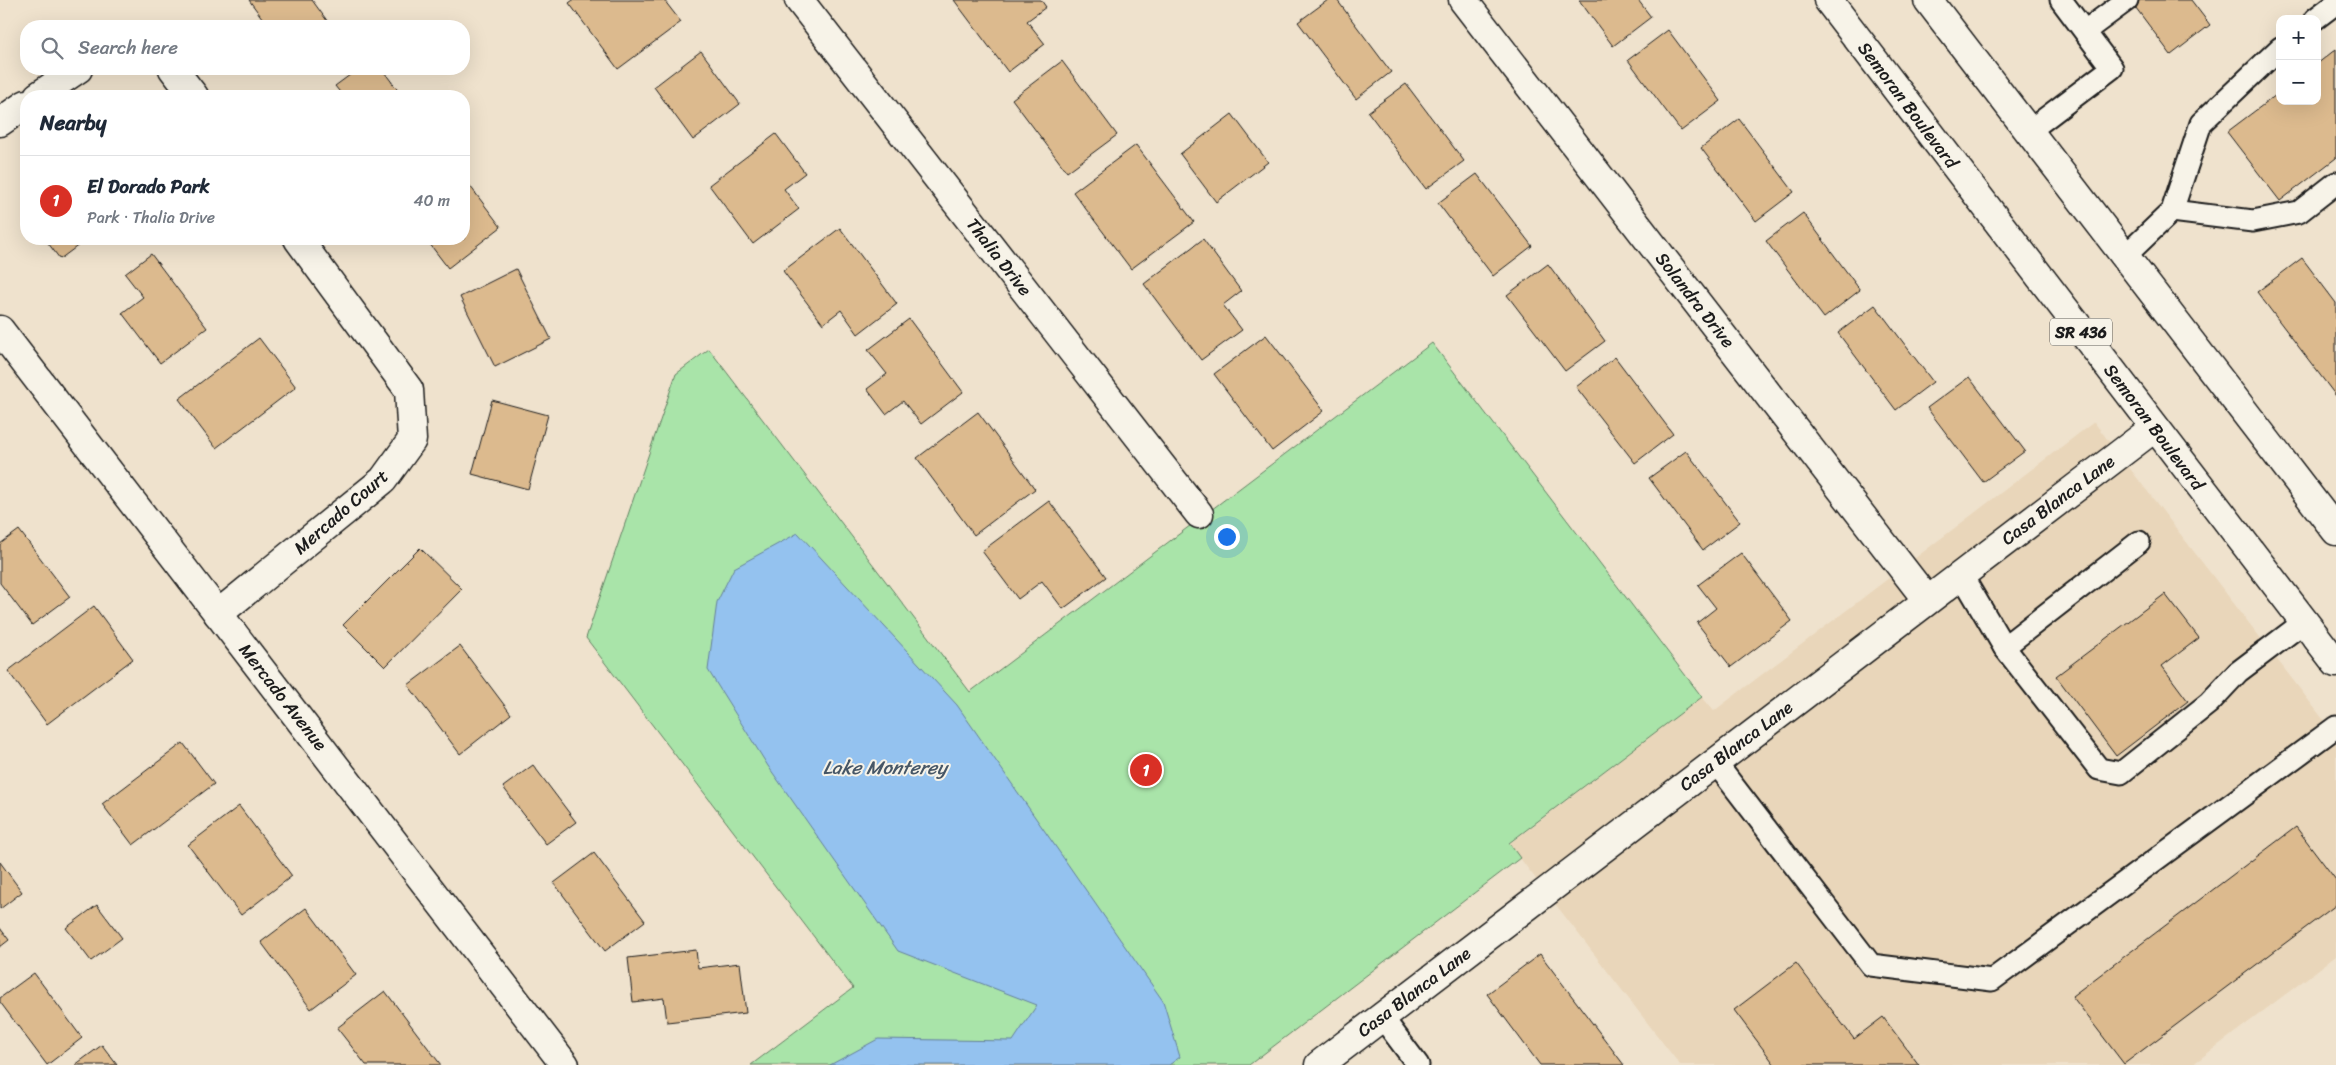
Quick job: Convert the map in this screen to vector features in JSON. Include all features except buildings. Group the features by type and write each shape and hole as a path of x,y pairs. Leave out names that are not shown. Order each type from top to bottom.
{"street":[{"name":"Thalia Drive","path":"799,0 1199,514"},
{"name":"Solandra Drive","path":"1463,0 1927,600"},
{"name":"Semoran Boulevard","path":"1828,0 2154,428 2336,663"},
{"path":"1928,0 2336,531"},
{"path":"47,90 69,75"},
{"path":"178,75 190,90"},
{"path":"0,122 20,108"},
{"name":"Mercado Court","path":"218,614 383,480 412,440 409,390 302,245"},
{"name":"Mercado Avenue","path":"0,330 566,1065"},
{"name":"Casa Blanca Lane","path":"1319,1065 2154,428"}],"lane":[{"path":"2029,131 2112,68 2061,0"},
{"path":"2085,31 2127,0"},
{"path":"2320,15 2336,3"},
{"path":"2125,256 2172,211 2201,124 2276,52"},
{"path":"2172,211 2253,221 2299,212 2336,183"},
{"path":"2004,647 2139,542"},
{"path":"1961,574 2004,647 2099,769 2121,773 2209,703 2238,672 2304,622"},
{"path":"1715,762 1871,966 1992,980 2336,727"},
{"path":"1382,1017 1418,1065"}],"shaded area":[{"path":"2094,422 2336,736 2336,956 2192,1065 1680,1065 1509,844 1702,697 1714,711"}],"green space":[{"path":"1432,343 1702,697 1509,843 1520,858 1249,1065 751,1065 853,988 586,638 676,374 709,349 970,692"}],"water":[{"name":"Lake Monterey","path":"798,533 957,705 1163,1001 1180,1057 1169,1065 830,1065 878,1039 1013,1041 1037,1005 898,951 768,766 708,670 717,602 734,568"}],"place":[{"name":"El Dorado Park","path":"1146,770"}]}
